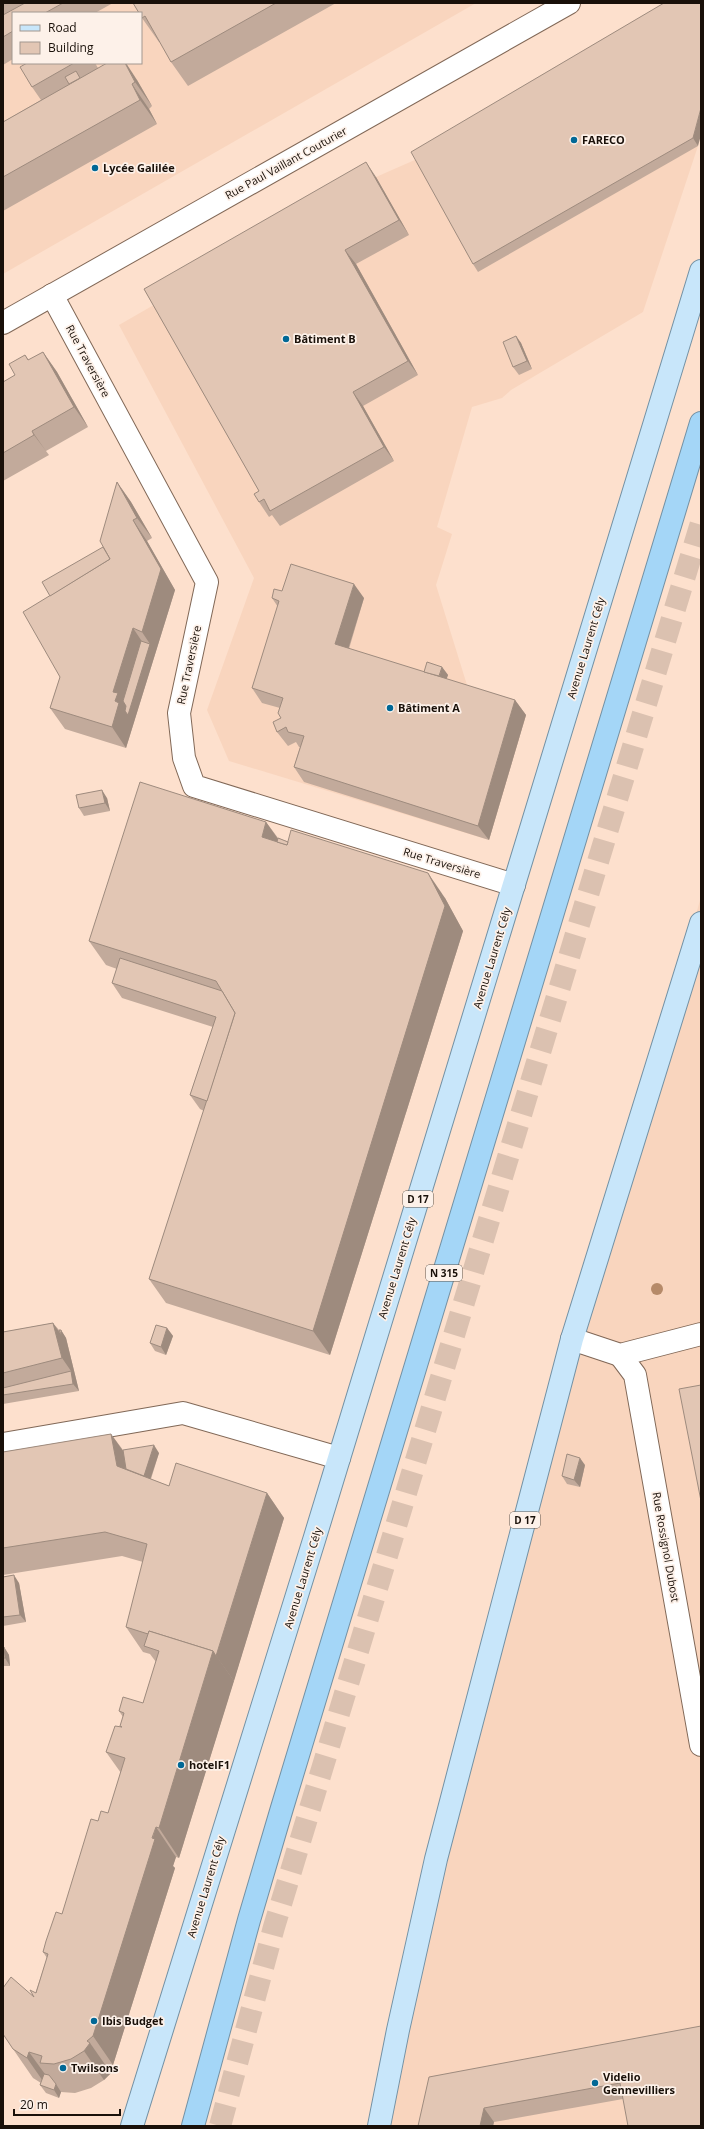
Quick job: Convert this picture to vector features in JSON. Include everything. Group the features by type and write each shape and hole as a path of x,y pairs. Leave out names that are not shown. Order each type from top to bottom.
{"highway":[{"name":"N 315","path":"194,2126 249,1920 282,1808 701,423"}],"main road":[{"name":"Avenue Laurent Cély","path":"132,2126 339,1458 701,271"},
{"name":"D 17","path":"379,2126 436,1859 572,1339 701,923"}],"street":[{"name":"Rue Paul Vaillant Couturier","path":"3,323 569,3"},
{"name":"Rue Traversière","path":"52,295 208,582 179,713 184,758 194,786 514,885"},
{"path":"572,1339 620,1355 701,1334"},
{"name":"Rue Rossignol Dubost","path":"620,1355 635,1375 701,1745"},
{"path":"3,1444 183,1413 339,1458"}],"shaded area":[{"name":"Lycée Galilée","path":"3,3 476,3 3,274"},
{"path":"698,146 643,312 511,390 502,398 472,407 437,527 452,534 436,585 471,698 526,715 489,840 229,761 207,710 254,578 119,325 376,177 417,159"},
{"path":"701,897 701,2126 387,2126 479,1695 572,1339"}],"building":[{"path":"25,3 63,3 47,12 12,12 12,32 3,37 3,15"},
{"path":"133,3 276,3 171,62 145,16 142,18 142,12 138,12"},
{"name":"FARECO","path":"664,3 701,3 701,108 693,138 473,264 411,152"},
{"path":"25,64 72,64 32,87 20,67"},
{"path":"105,64 126,64 135,82 132,84 140,100 3,177 3,122"},
{"path":"76,71 80,78 69,84 65,77"},
{"name":"Bâtiment B","path":"366,162 399,220 345,250 408,361 353,392 384,447 270,511 264,499 259,502 254,494 259,491 144,289"},
{"path":"516,336 527,361 513,367 503,342"},
{"path":"43,352 74,407 32,431 34,435 3,453 3,382 15,375 9,364 25,355 28,360"},
{"path":"117,482 137,518 133,520 161,569 142,632 133,628 113,692 118,693 115,701 119,703 112,727 50,708 60,677 23,612 110,559 100,541"},
{"path":"103,547 110,559 50,596 42,582"},
{"name":"Bâtiment A","path":"291,564 354,584 335,644 515,700 478,826 294,767 304,736 288,732 286,727 277,732 273,722 281,718 278,713 283,698 252,688 279,601 272,598 274,589 282,591"},
{"path":"141,641 150,644 128,715 125,711 126,706 123,701"},
{"path":"427,662 442,667 439,676 424,672"},
{"path":"140,782 266,822 262,837 287,845 291,830 428,873 445,906 313,1331 149,1279 235,1013 216,981 89,941"},
{"path":"102,790 105,803 79,808 76,795"},
{"path":"278,838 288,842 287,845 277,842"},
{"path":"120,958 222,991 235,1013 207,1101 190,1095 216,1017 112,983"},
{"path":"53,1323 62,1358 3,1373 3,1332"},
{"path":"156,1325 167,1328 161,1347 150,1343"},
{"path":"71,1371 73,1384 3,1395 3,1388"},
{"path":"701,1385 701,1501 679,1389"},
{"path":"111,1434 117,1466 169,1486 176,1463 267,1493 216,1656 213,1651 149,1631 148,1634 126,1627 147,1544 105,1532 3,1548 3,1452"},
{"path":"154,1445 144,1476 126,1469 123,1450"},
{"path":"567,1454 580,1458 574,1480 562,1476"},
{"path":"14,1575 20,1615 3,1617 3,1577"},
{"path":"149,1631 213,1651 159,1828 156,1827 152,1838 155,1839 93,2036 87,2041 90,2043 84,2051 71,2059 54,2064 40,2063 42,2056 29,2052 27,2058 13,2049 3,2034 3,1988 11,1977 34,1997 30,1990 36,1993 48,1954 43,1952 46,1941 56,1912 62,1914 91,1819 98,1821 101,1811 108,1813 125,1758 106,1752 115,1726 122,1727 120,1726 124,1713 119,1711 123,1697 143,1703 159,1651 144,1646"},
{"path":"4,1647 5,1658 3,1658"},
{"name":"Videlio Gennevilliers","path":"701,2026 701,2126 628,2126 620,2083 484,2108 480,2126 418,2126 429,2077"},
{"path":"44,2074 49,2075 56,2084 54,2090 40,2085"}],"tunnel":[{"path":"220,2126 274,1927 701,523"}],"place":[{"name":"FARECO","path":"574,140"},
{"name":"Lycée Galilée","path":"95,168"},
{"name":"Bâtiment B","path":"286,339"},
{"name":"Bâtiment A","path":"390,708"},
{"name":"hotelF1","path":"181,1765"},
{"name":"Ibis Budget","path":"94,2021"},
{"name":"Twilsons","path":"63,2068"},
{"name":"Videlio Gennevilliers","path":"595,2083"}]}
